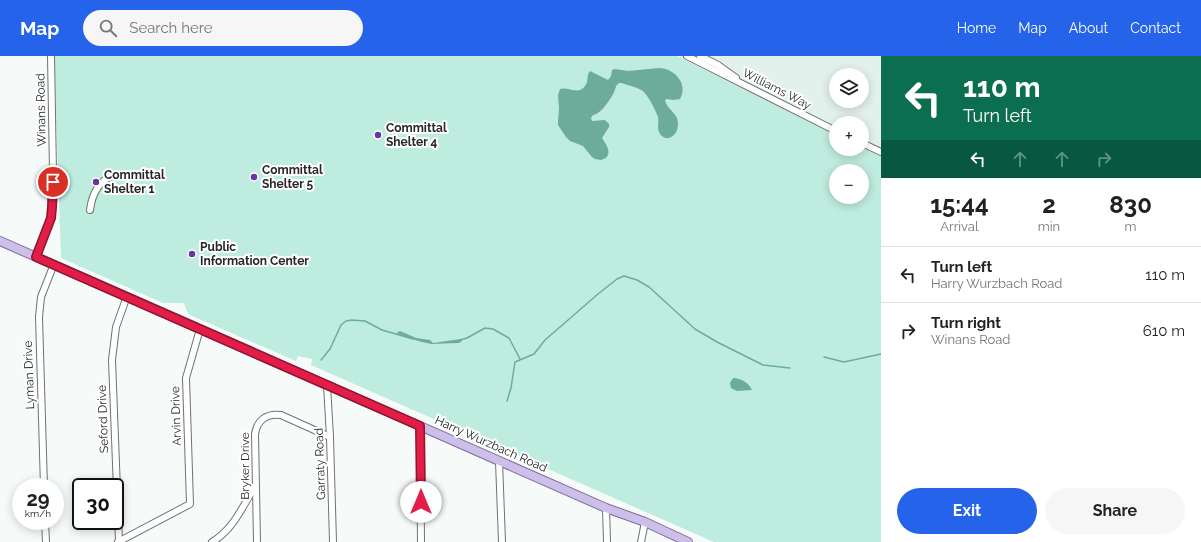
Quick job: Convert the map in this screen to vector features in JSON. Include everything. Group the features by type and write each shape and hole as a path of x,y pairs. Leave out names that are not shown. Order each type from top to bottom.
{"main road":[{"name":"Harry Wurzbach Road","path":"0,241 606,508 645,522 688,542"}],"street":[{"name":"Winans Road","path":"36,257 51,218 52,207 54,172 51,56"},
{"name":"Williams Way","path":"687,56 829,128"},
{"path":"700,56 726,70 745,86"},
{"path":"869,146 881,152"},
{"path":"90,210 92,196 96,189 105,180 114,175"},
{"name":"Lyman Drive","path":"44,478 38,317 41,297 54,264"},
{"name":"Seford Drive","path":"119,542 112,360 116,327 127,296"},
{"name":"Arvin Drive","path":"119,542 190,504 186,378 200,329"},
{"name":"Garraty Road","path":"327,385 333,542"},
{"name":"Bryker Drive","path":"257,542 255,486 256,426 262,419 269,415 281,415 330,437"},
{"path":"420,426 421,542"},
{"path":"499,461 502,542"},
{"path":"212,542 221,537 231,526 255,486"},
{"path":"606,508 607,542"},
{"path":"641,542 645,522"},
{"path":"45,530 46,542"}],"shaded area":[{"path":"54,56 677,56 829,132 829,156 869,156 869,150 881,156 881,542 714,542 311,365 312,359 298,356 296,361 190,315 186,310 184,303 163,303 61,258"},
{"path":"705,56 881,56 881,148 869,142 869,116 829,116 829,125 746,81 723,65"},
{"path":"659,68 675,74 683,88 680,99 665,100 678,120 677,130 672,137 666,138 660,134 658,129 658,117 644,92 622,83 619,83 616,86 604,108 591,118 592,121 605,120 609,124 609,127 602,138 608,150 608,155 606,158 601,160 592,157 583,146 570,141 558,125 558,95 560,89 563,88 576,91 582,89 586,84 590,71 608,80 611,76 612,70 615,69 628,71"},
{"path":"400,331 416,338 430,340 433,343 461,339 462,341 459,343 431,344 396,333"},
{"path":"733,378 744,381 752,390 737,391 731,388 730,383"}],"waterway":[{"path":"507,401 511,388 515,362 534,354 545,340 598,294 617,279 624,276 637,280 649,287 695,329 717,342 763,365 790,368"},
{"path":"321,360 330,349 341,325 346,321 365,321 382,330 413,339"},
{"path":"460,340 467,338 485,328 493,329 509,338 520,359"},
{"path":"824,357 844,362 881,354"}],"place":[{"name":"Committal Shelter 4","path":"378,135"},
{"name":"Committal Shelter 5","path":"254,177"},
{"name":"Committal Shelter 1","path":"96,182"},
{"name":"Public Information Center","path":"192,254"}],"route":[{"path":"53,182 51,218 36,257 420,426 421,502"}]}
